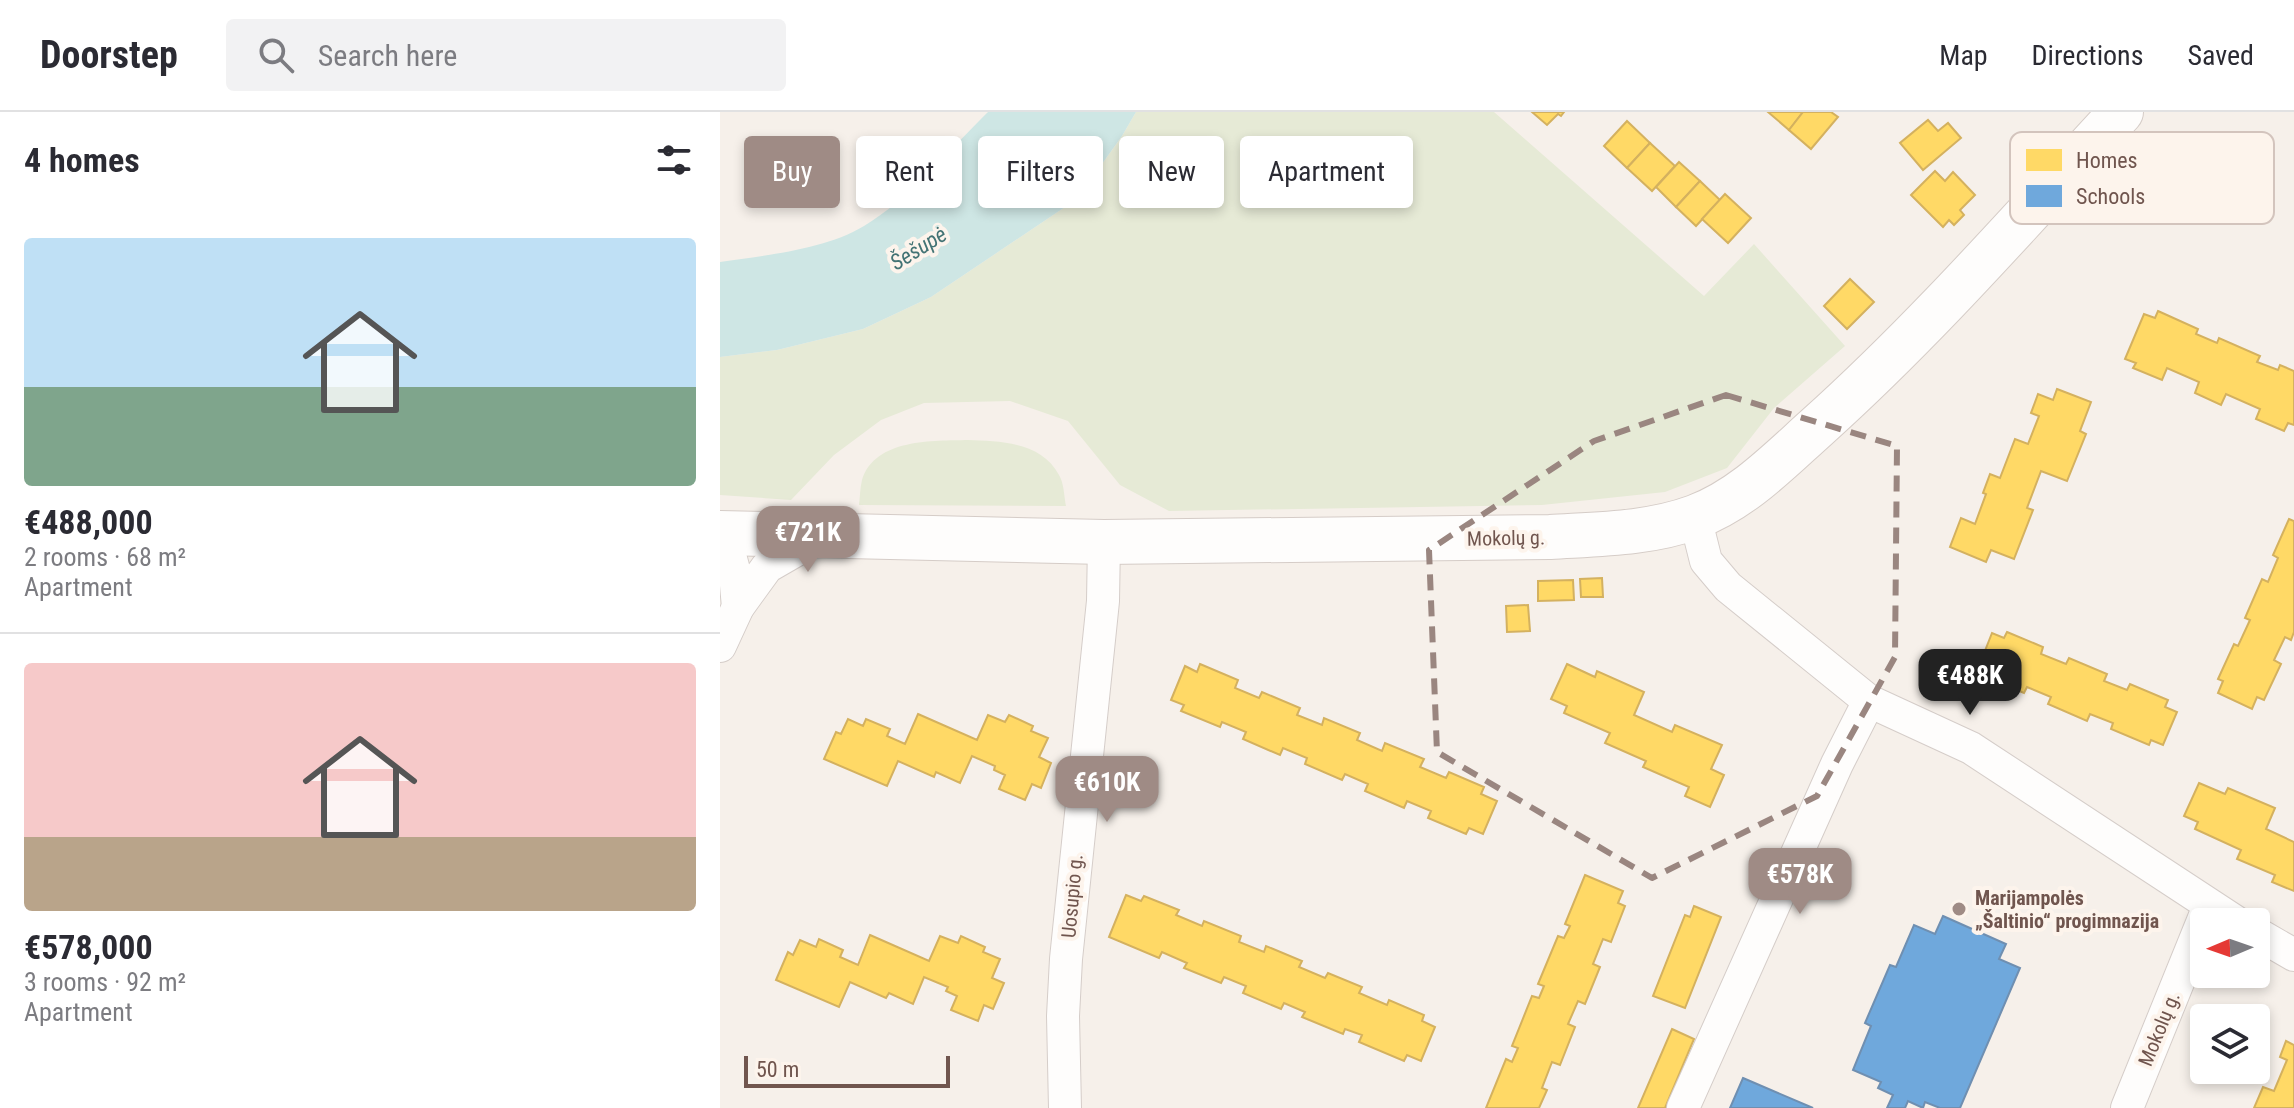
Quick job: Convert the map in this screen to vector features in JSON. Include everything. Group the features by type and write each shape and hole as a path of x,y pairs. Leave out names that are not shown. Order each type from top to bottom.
{"main road":[{"name":"Mokolų g.","path":"2102,132 2121,112"},
{"name":"Mokolų g.","path":"721,537 1104,542 1550,537 1621,532 1695,517 1732,498 1762,477 1854,393 2015,224"}],"street":[{"path":"1695,517 1706,561 1728,587 1869,701 1971,748 2214,908"},
{"path":"720,646 738,607 767,567 820,536"},
{"path":"721,537 735,574 738,607"},
{"name":"Uosupio g.","path":"1065,1108 1063,1016 1066,959 1103,601 1104,542"},
{"path":"1683,1108 1837,764 1869,701"},
{"path":"2270,941 2294,955"},
{"name":"Mokolų g.","path":"2127,1108 2190,981"}],"highlighted area":[{"path":"1726,395 1897,446 1895,657 1817,796 1652,878 1437,752 1429,550 1594,441"}],"green space":[{"path":"1136,112 1494,112 1704,296 1754,244 1845,346 1774,408 1727,468 1665,492 1542,505 1169,511 1120,485 1068,421 1010,401 924,403 881,420 834,455 791,500 720,495 720,357 777,350 863,329 931,297 1064,208 1103,208 1103,163 1119,140 1119,208 1224,208 1224,136 1122,136"},
{"path":"968,440 1019,446 1042,456 1061,478 1066,506 859,505 862,480 879,456 892,449 923,442"}],"water":[{"name":"Šešupė","path":"988,112 1136,112 1103,163 1103,136 978,136 978,208 1064,208 931,297 863,329 777,350 720,357 720,262 831,241 864,226 889,208 962,208 962,138"}],"building: Homes":[{"path":"1532,112 1564,112 1547,125"},
{"path":"1768,112 1803,112 1789,130"},
{"path":"1803,112 1831,112 1838,117 1811,149 1789,130"},
{"path":"1928,120 1938,131 1948,123 1961,138 1923,170 1900,143"},
{"path":"1627,121 1650,143 1627,168 1604,146"},
{"path":"1650,143 1675,166 1652,191 1627,168"},
{"path":"1679,162 1700,181 1676,207 1656,187"},
{"path":"1935,171 1945,181 1953,172 1975,195 1960,210 1964,215 1954,225 1949,220 1943,227 1911,195"},
{"path":"1700,181 1720,200 1696,226 1676,207"},
{"path":"1725,194 1751,218 1728,243 1702,219"},
{"path":"1850,279 1874,302 1847,329 1824,306"},
{"path":"2158,311 2198,329 2196,334 2217,343 2219,338 2260,356 2257,362 2278,370 2280,365 2294,371 2294,425 2288,423 2284,431 2256,419 2260,409 2226,394 2221,405 2195,393 2199,382 2167,368 2162,380 2133,368 2136,363 2125,359 2144,314 2155,318"},
{"path":"2057,389 2091,402 2080,431 2086,434 2067,481 2041,471 2027,508 2033,510 2014,559 1991,550 1986,562 1950,547 1961,518 1975,524 1990,474 2000,478 2015,439 2028,444 2039,416 2031,413 2038,394 2053,400"},
{"path":"2289,519 2294,521 2294,632 2291,640 2285,637 2274,660 2281,664 2264,700 2257,697 2252,709 2218,693 2223,681 2218,679 2234,644 2238,646 2250,620 2245,618 2262,579 2268,582 2278,558 2273,555"},
{"path":"1602,578 1603,597 1581,597 1580,579"},
{"path":"1573,580 1574,600 1538,601 1538,581"},
{"path":"1528,605 1530,631 1507,632 1506,606"},
{"path":"2007,632 2043,647 2041,654 2066,664 2069,658 2107,674 2104,681 2127,690 2130,684 2168,700 2165,707 2177,712 2163,745 2151,740 2149,745 2111,729 2113,723 2090,714 2087,721 2048,704 2051,697 2027,687 2024,693 1987,678 1990,671 1979,666 1992,633 2004,638"},
{"path":"1200,664 1238,680 1235,688 1259,698 1262,692 1300,708 1297,715 1322,725 1324,718 1360,733 1357,740 1382,751 1385,743 1424,759 1420,767 1446,778 1449,772 1484,787 1481,794 1497,801 1483,834 1469,828 1466,834 1428,818 1431,811 1407,801 1404,808 1365,791 1368,784 1345,774 1342,780 1305,764 1307,758 1283,748 1280,755 1243,739 1246,732 1222,722 1220,727 1181,711 1184,705 1171,700 1185,666 1197,672"},
{"path":"1567,664 1595,677 1597,671 1644,692 1634,715 1672,732 1675,725 1722,745 1711,769 1724,775 1710,807 1685,796 1689,787 1643,767 1646,761 1605,743 1610,733 1564,713 1567,706 1551,699"},
{"path":"918,714 977,740 988,715 1005,722 1009,715 1033,726 1031,731 1048,738 1039,757 1051,763 1041,788 1032,784 1025,800 999,789 1005,775 994,770 995,766 972,756 960,783 936,772 934,777 898,761 887,786 824,759 836,732 841,734 848,719 863,726 866,719 890,729 887,736 905,744"},
{"path":"2199,783 2225,794 2228,788 2275,808 2266,829 2294,842 2294,891 2272,882 2275,875 2237,859 2241,850 2195,829 2198,822 2184,816"},
{"path":"1585,875 1623,891 1618,903 1625,906 1611,942 1603,939 1593,964 1600,967 1585,1004 1578,1001 1568,1024 1575,1027 1560,1065 1552,1062 1542,1088 1547,1090 1539,1108 1486,1108 1506,1059 1512,1062 1518,1048 1512,1046 1532,996 1539,998 1544,986 1538,984 1558,936 1564,938 1570,926 1565,924"},
{"path":"1126,895 1141,901 1144,896 1179,910 1176,915 1202,926 1204,921 1241,936 1239,942 1264,952 1266,946 1302,961 1299,967 1325,978 1328,973 1362,987 1359,993 1387,1005 1389,1000 1424,1015 1422,1021 1435,1027 1421,1061 1407,1055 1404,1061 1359,1042 1362,1035 1345,1029 1343,1034 1302,1017 1305,1012 1284,1003 1281,1009 1243,993 1246,986 1224,977 1221,983 1184,968 1187,963 1162,952 1159,958 1109,937"},
{"path":"1694,906 1721,917 1685,1008 1653,996 1685,915 1690,917"},
{"path":"870,935 929,961 940,936 958,943 961,936 985,947 983,952 1000,959 992,978 1004,983 993,1009 984,1005 978,1021 951,1010 957,996 946,991 948,987 924,977 913,1004 889,993 886,998 850,982 839,1007 776,980 788,952 793,955 800,940 816,947 819,939 843,950 840,957 858,965"},
{"path":"1672,1029 1694,1039 1665,1108 1638,1108"},
{"path":"2286,1041 2294,1045 2294,1108 2254,1108 2263,1087 2274,1091 2287,1060 2280,1057"}],"building: Schools":[{"path":"1943,916 2006,944 1999,959 2020,968 1960,1108 1940,1108 1925,1102 1923,1108 1908,1101 1905,1108 1887,1108 1893,1095 1878,1088 1881,1082 1853,1070 1871,1026 1865,1023 1890,965 1896,967 1914,925 1935,934"},
{"path":"1743,1078 1813,1108 1730,1108"}],"place":[{"name":"Marijampolės „Šaltinio“ progimnazija","path":"1959,909"}]}
